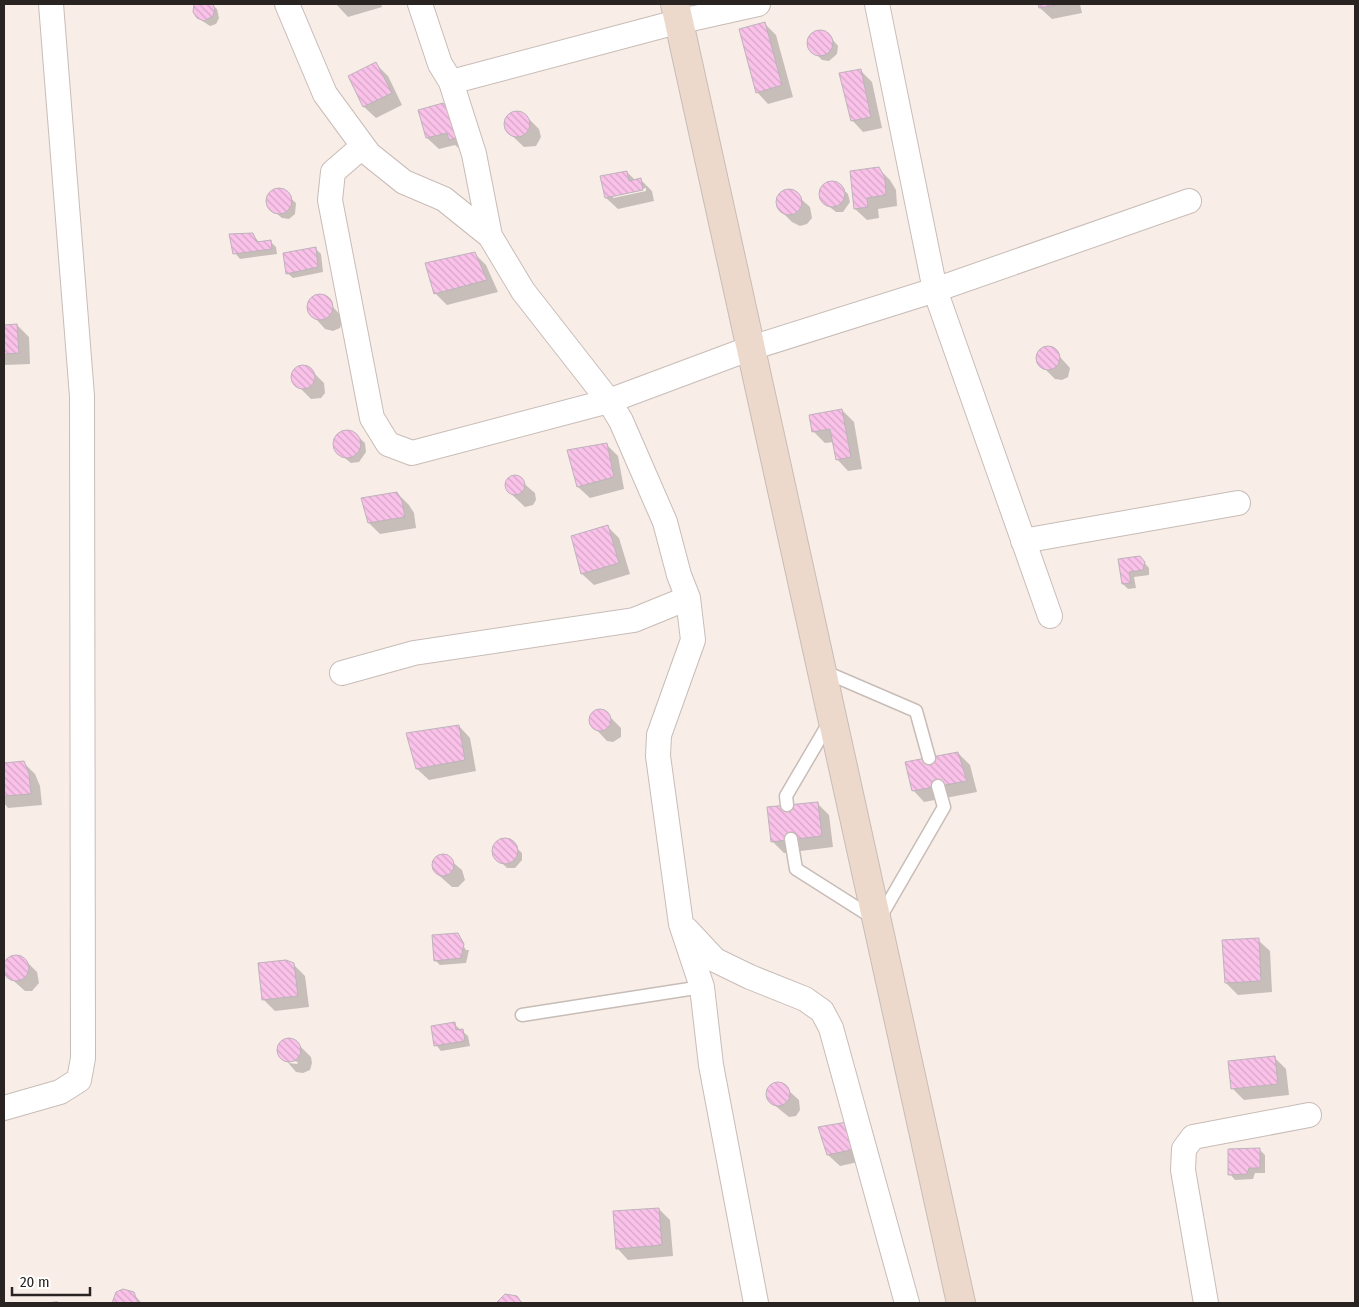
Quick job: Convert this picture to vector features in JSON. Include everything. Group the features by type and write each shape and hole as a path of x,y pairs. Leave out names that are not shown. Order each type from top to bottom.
{"main road":[{"path":"676,13 833,716 961,1303"}],"street":[{"path":"4,1108 60,1092 79,1080 83,1058 82,396 51,4"},
{"path":"287,4 325,94 369,154 404,182 444,199 490,236"},
{"path":"420,4 440,64 451,82 474,154 490,236 523,291 609,401 621,421 665,522 678,575 688,598 693,640 659,735 658,749 681,924 702,987 711,1065 756,1303"},
{"path":"451,82 676,13 758,4"},
{"path":"877,4 935,290 1050,616"},
{"path":"363,146 333,172 330,200 372,418 388,444 412,453 609,401 751,348 935,290 1189,201"},
{"path":"1023,541 1238,503"},
{"path":"342,673 414,653 634,620 688,598"},
{"path":"681,924 715,960 750,977 805,999 822,1011 831,1028 907,1303"},
{"path":"1206,1303 1184,1170 1184,1149 1193,1137 1309,1114"}],"lane":[{"path":"823,671 916,711 929,758"},
{"path":"787,805 786,796 833,716"},
{"path":"792,838 796,869 878,921 944,806 938,786"},
{"path":"522,1016 702,987"}],"building":[{"path":"194,4 213,4 215,9 213,16 204,21 197,18 193,12"},
{"path":"1038,4 1062,4 1039,8"},
{"path":"765,22 782,85 756,93 739,29"},
{"path":"820,30 829,34 833,43 829,52 820,56 811,52 807,43 811,34"},
{"path":"376,62 392,93 363,107 348,76"},
{"path":"861,69 871,117 851,121 839,73"},
{"path":"443,103 452,114 459,137 449,140 447,133 426,138 418,110"},
{"path":"517,111 526,115 530,124 526,133 517,137 508,133 504,124 508,115"},
{"path":"879,167 885,178 886,195 867,198 868,207 854,209 850,171"},
{"path":"627,171 629,181 641,178 643,190 605,198 600,176"},
{"path":"832,181 841,185 845,194 841,203 832,207 823,203 819,194 823,185"},
{"path":"279,188 288,192 292,201 288,210 279,214 270,210 266,201 270,192"},
{"path":"789,189 798,193 802,202 798,211 789,215 780,211 776,202 780,193"},
{"path":"253,233 257,242 271,240 272,249 233,254 229,234"},
{"path":"316,247 318,267 286,274 283,253"},
{"path":"475,252 487,280 434,294 425,263"},
{"path":"320,294 329,298 333,307 329,316 320,320 311,316 307,307 311,298"},
{"path":"17,324 19,353 4,354 4,325"},
{"path":"1048,346 1053,347 1059,353 1059,363 1053,369 1048,370 1043,369 1037,363 1036,358 1037,353 1043,347"},
{"path":"303,365 308,366 314,372 314,382 308,388 303,389 298,388 292,382 291,377 292,372 298,366"},
{"path":"842,409 851,457 836,460 830,429 812,432 809,415"},
{"path":"347,430 357,434 361,444 357,454 347,458 337,454 333,444 337,434"},
{"path":"607,443 614,477 577,487 567,450"},
{"path":"511,475 519,475 525,481 525,489 519,495 511,495 505,489 505,481"},
{"path":"397,492 402,501 405,517 368,523 361,498"},
{"path":"608,525 619,563 581,574 571,536"},
{"path":"1140,556 1145,562 1143,570 1129,572 1131,583 1122,584 1118,559"},
{"path":"600,709 608,712 611,720 608,728 600,731 592,728 589,720 592,712"},
{"path":"459,725 465,760 416,769 406,733"},
{"path":"958,752 967,781 912,791 905,762"},
{"path":"24,761 29,774 31,794 4,796 4,763"},
{"path":"818,802 822,836 771,842 767,807"},
{"path":"505,838 514,842 518,851 514,860 505,864 496,860 492,851 496,842"},
{"path":"443,854 451,857 454,865 451,873 443,876 435,873 432,865 435,857"},
{"path":"458,933 464,944 461,958 434,961 432,935"},
{"path":"1259,938 1261,981 1225,983 1222,940"},
{"path":"16,955 25,959 29,968 25,977 16,981 7,977 3,968 7,959"},
{"path":"286,960 294,963 298,996 262,1000 258,963"},
{"path":"455,1022 456,1030 463,1029 465,1041 434,1046 431,1026"},
{"path":"289,1038 298,1041 301,1050 298,1059 289,1062 280,1059 277,1050 280,1041"},
{"path":"1275,1056 1278,1084 1231,1089 1228,1061"},
{"path":"778,1082 787,1085 790,1094 787,1103 778,1106 769,1103 766,1094 769,1085"},
{"path":"847,1122 856,1149 827,1155 818,1127"},
{"path":"1260,1148 1260,1168 1249,1168 1247,1174 1228,1175 1228,1149"},
{"path":"659,1208 662,1245 616,1249 613,1211"},
{"path":"123,1289 134,1292 138,1303 112,1303 116,1292"},
{"path":"505,1294 517,1296 522,1303 496,1303"}]}
